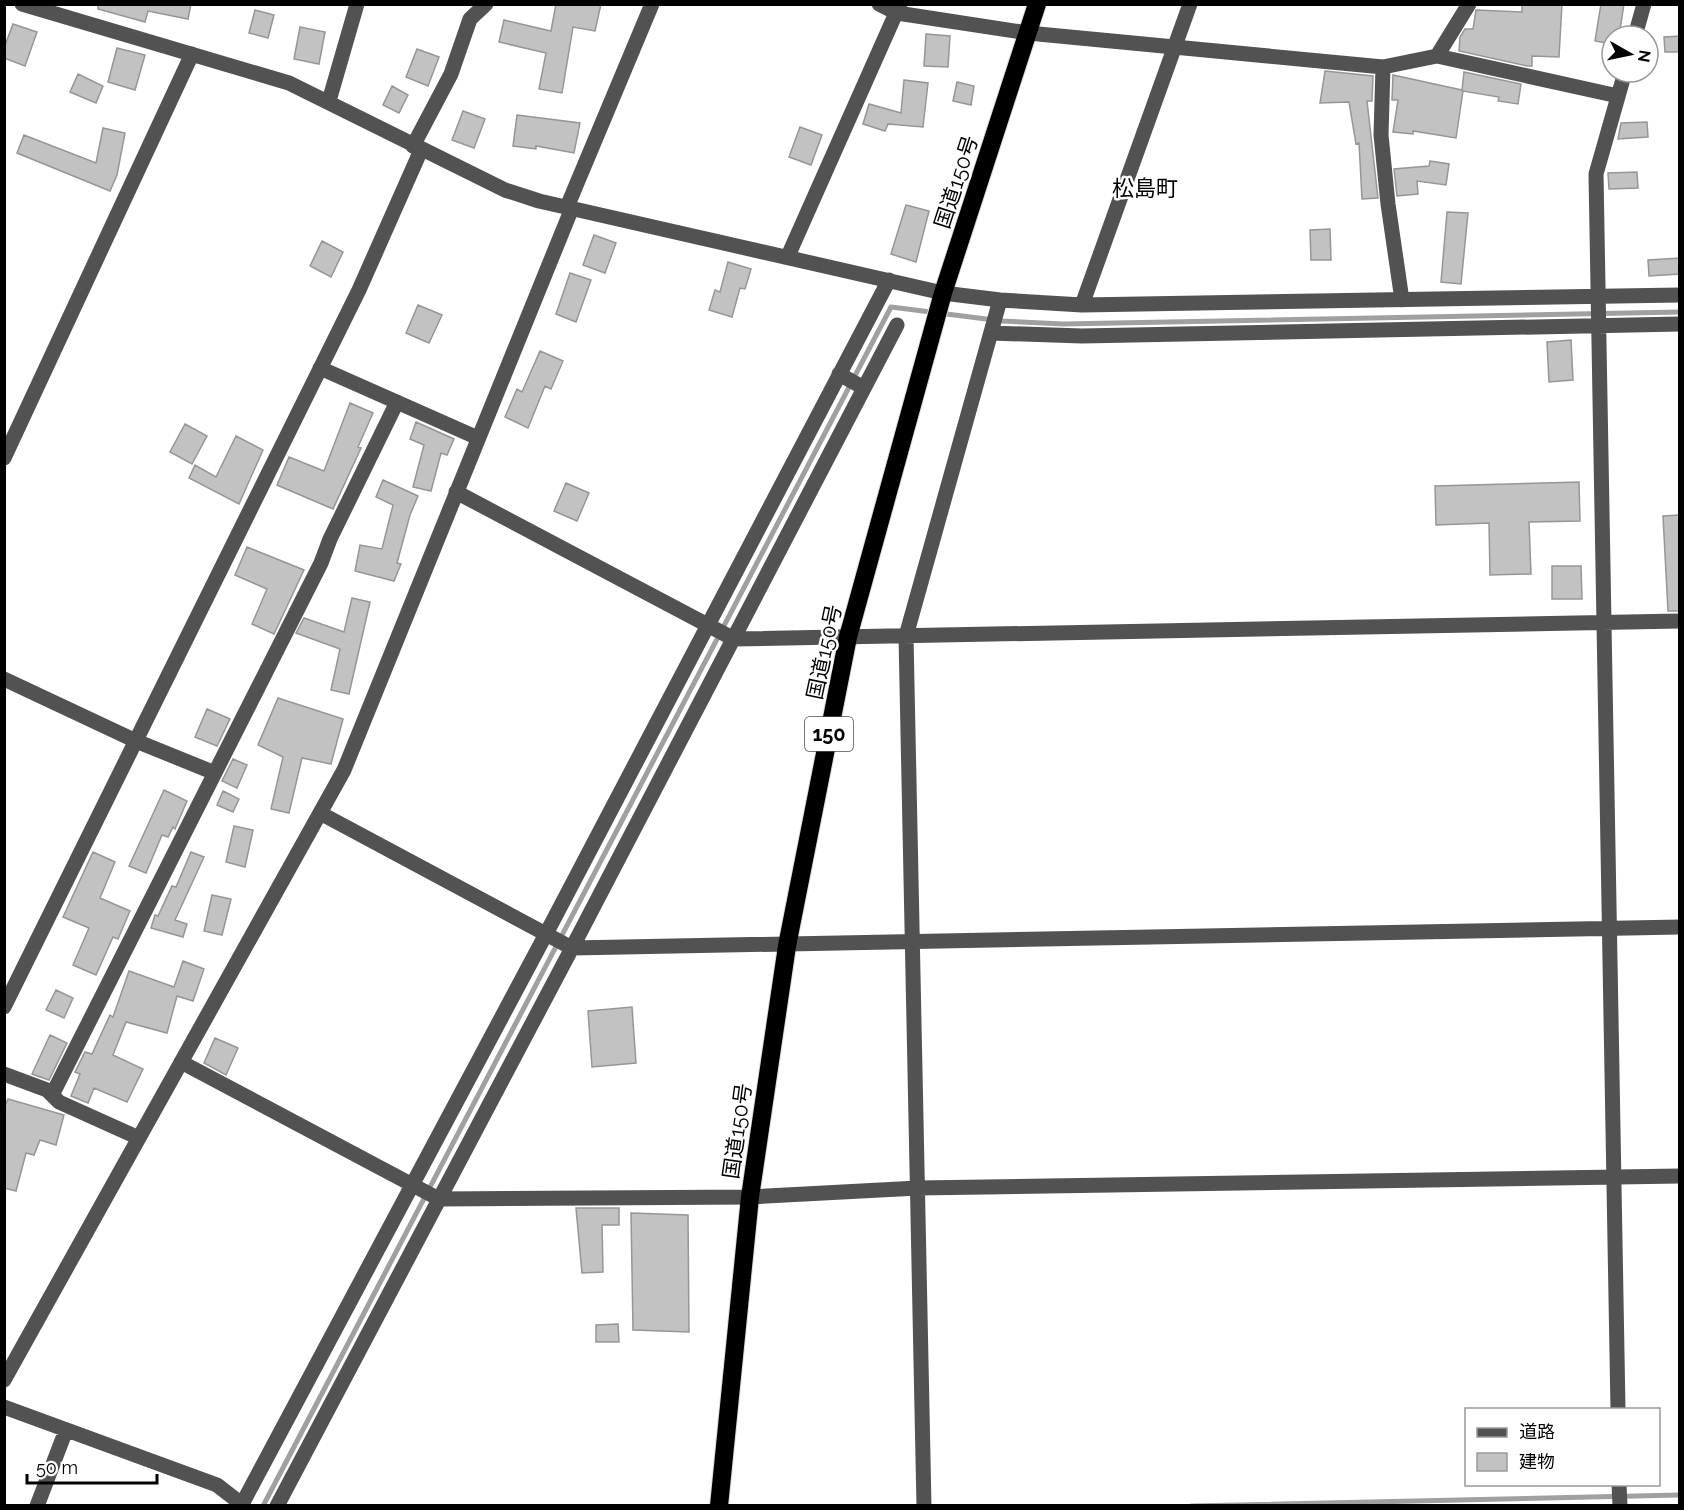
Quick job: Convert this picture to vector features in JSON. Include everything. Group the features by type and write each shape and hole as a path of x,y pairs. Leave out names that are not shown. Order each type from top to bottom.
{"highway":[{"name":"国道150号","path":"719,1506 750,1197 787,945 849,637 943,293 1036,4"}],"street":[{"path":"22,4 44,7 289,83 330,101 417,148 505,190 570,208 943,293 1000,300 1082,305 1402,300 1599,312 1680,324"},
{"path":"330,101 357,4"},
{"path":"4,1007 320,368 450,74 470,19 486,4"},
{"path":"4,1380 320,813 355,746 652,4"},
{"path":"879,4 1028,33 1383,67 1437,56 1618,96"},
{"path":"1082,305 1190,4"},
{"path":"1437,56 1469,4"},
{"path":"1638,24 1644,4"},
{"path":"788,256 899,9"},
{"path":"4,458 192,54"},
{"path":"1383,67 1381,135 1402,300"},
{"path":"1618,1408 1596,174 1622,84"},
{"path":"4,1407 217,1485 242,1505 546,934 889,280"},
{"path":"991,333 1082,336 1599,312 1680,295"},
{"path":"924,1506 906,636 1000,300"},
{"path":"277,1506 572,948 897,325"},
{"path":"320,368 478,438"},
{"path":"839,374 864,388"},
{"path":"52,1095 321,563 330,539 397,402"},
{"path":"456,492 734,639 1680,621"},
{"path":"4,679 136,741 215,773"},
{"path":"320,813 572,948 1680,927"},
{"path":"181,1062 439,1198 750,1197 918,1188 1680,1176"},
{"path":"4,1074 47,1090 59,1102 139,1138"},
{"path":"37,1506 66,1430"},
{"path":"1619,1486 1620,1506"}],"building":[{"path":"98,4 191,4 188,19 148,11 145,22 98,9"},
{"path":"556,4 601,4 595,31 573,27 562,93 539,89 546,53 499,42 504,20 551,31"},
{"path":"1522,4 1562,4 1559,57 1532,56 1532,66 1527,66 1459,51 1460,37 1465,29 1473,29 1476,10 1522,12"},
{"path":"1601,4 1624,4 1621,24 1600,24 1600,42 1595,41"},
{"path":"255,10 274,15 268,38 249,33"},
{"path":"13,24 37,32 25,66 4,58 4,48"},
{"path":"300,27 325,32 319,64 294,59"},
{"path":"926,34 950,36 948,67 924,66"},
{"path":"1680,36 1680,52 1665,52 1664,37"},
{"path":"117,48 145,55 135,90 108,82"},
{"path":"417,49 439,57 428,86 406,77"},
{"path":"1325,71 1373,76 1372,101 1367,101 1378,198 1362,199 1359,143 1356,144 1349,102 1320,103"},
{"path":"1464,72 1521,84 1518,104 1498,101 1499,97 1463,91 1456,138 1413,131 1413,134 1393,132 1398,100 1392,100 1393,75 1462,90"},
{"path":"78,74 103,86 96,103 70,92"},
{"path":"904,80 928,83 923,127 888,124 885,131 863,124 869,104 901,113"},
{"path":"957,82 974,86 971,105 953,101"},
{"path":"392,86 408,95 399,113 383,105"},
{"path":"463,111 485,119 474,148 452,140"},
{"path":"517,115 580,123 574,153 536,146 536,149 513,146"},
{"path":"1647,122 1648,137 1618,139 1621,123"},
{"path":"800,127 822,135 811,165 789,157"},
{"path":"103,128 125,133 117,175 110,191 17,153 24,135 96,163"},
{"path":"1430,161 1449,164 1446,185 1417,181 1418,194 1397,196 1394,169 1429,166"},
{"path":"1637,172 1638,188 1609,189 1608,173"},
{"path":"906,205 929,211 916,262 891,254"},
{"path":"1447,212 1468,213 1461,284 1441,282"},
{"path":"1330,229 1331,260 1311,260 1310,230"},
{"path":"594,235 616,243 605,273 583,265"},
{"path":"322,241 343,252 331,277 310,266"},
{"path":"1680,258 1680,274 1649,276 1648,260"},
{"path":"728,262 751,269 745,289 740,288 732,317 709,310 715,290 720,292"},
{"path":"570,273 591,280 576,322 556,314"},
{"path":"418,305 442,315 429,343 406,333"},
{"path":"1571,340 1573,380 1549,382 1547,342"},
{"path":"540,351 563,361 551,389 545,386 528,428 505,417 517,389 522,392"},
{"path":"350,403 373,413 358,447 361,448 333,509 277,485 289,457 324,471"},
{"path":"416,422 454,439 447,455 441,453 431,491 413,487 424,445 410,439"},
{"path":"185,424 207,436 192,464 170,452"},
{"path":"236,436 263,450 239,504 189,478 195,465 216,477"},
{"path":"383,480 418,496 410,515 397,563 401,564 394,581 355,571 360,545 382,549 393,505 376,497"},
{"path":"1579,482 1580,521 1529,522 1531,574 1490,575 1489,523 1436,525 1435,486"},
{"path":"566,483 589,493 577,521 554,511"},
{"path":"1680,515 1680,611 1668,611 1663,516"},
{"path":"247,547 304,570 274,634 252,624 267,589 235,575"},
{"path":"1552,566 1581,566 1582,599 1552,599"},
{"path":"352,598 370,602 349,694 331,690 340,649 296,633 304,618 344,632"},
{"path":"278,698 343,719 331,764 302,758 289,813 271,809 283,757 258,745"},
{"path":"207,709 230,719 217,746 195,737"},
{"path":"233,759 247,765 237,788 222,781"},
{"path":"164,790 187,801 175,829 173,827 168,837 162,835 146,873 129,866"},
{"path":"223,791 239,799 233,812 217,805"},
{"path":"234,826 253,830 245,867 226,862"},
{"path":"93,852 115,862 100,898 130,911 118,939 113,937 96,975 73,965 89,928 63,917"},
{"path":"191,852 204,857 175,920 187,924 183,937 151,928 155,915 158,916 172,886 176,887"},
{"path":"212,895 231,899 222,935 204,931"},
{"path":"183,961 204,969 193,1001 177,996 167,1033 126,1022 113,1055 143,1069 127,1102 94,1088 88,1103 71,1096 80,1074 75,1072 85,1052 92,1054 110,1015 113,1017 129,971 174,987"},
{"path":"56,990 73,998 64,1018 46,1010"},
{"path":"632,1007 636,1063 592,1067 588,1011"},
{"path":"50,1035 67,1043 49,1080 32,1074"},
{"path":"215,1038 238,1048 226,1075 204,1063"},
{"path":"8,1099 64,1115 56,1145 40,1140 34,1155 26,1153 16,1191 4,1188 4,1108"},
{"path":"576,1208 619,1208 619,1225 602,1225 603,1272 582,1273"},
{"path":"631,1213 688,1215 689,1332 633,1330"},
{"path":"618,1324 619,1342 596,1342 596,1325"}],"waterway":[{"path":"263,1506 891,307 1002,321 1063,324 1680,312"},
{"path":"1191,1506 1680,1495"}],"district":[{"name":"松島町","path":"1145,188"}]}
